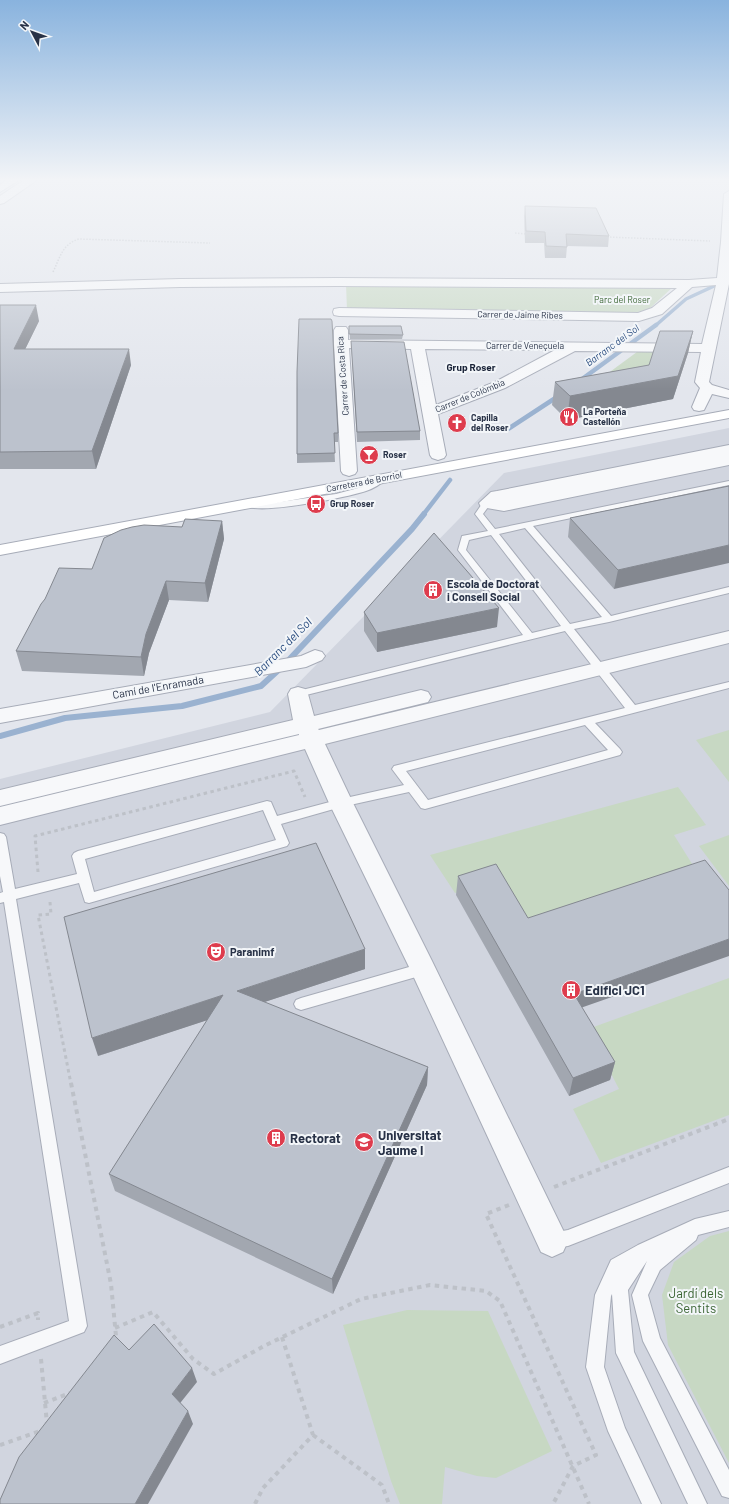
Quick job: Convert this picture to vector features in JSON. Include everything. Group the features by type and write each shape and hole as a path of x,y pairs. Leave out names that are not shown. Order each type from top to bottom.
{"main road":[{"name":"Carretera de Borriol","path":"0,536 729,402"},
{"name":"Carretera de Borriol","path":"0,550 729,414"}],"street":[{"path":"727,250 726,281 708,348 702,382 707,388 729,394"},
{"path":"0,288 44,288 180,283 338,282 690,284 726,281"},
{"name":"Carrer de Costa Rica","path":"338,282 350,471"},
{"name":"Carrer de Jaime Ribes","path":"340,312 638,317 657,311 690,284"},
{"name":"Carrer de Veneçuela","path":"341,344 417,345 554,351"},
{"path":"417,345 438,455"},
{"name":"Carrer de Veneçuela","path":"574,346 708,348"},
{"name":"Carrer de Colòmbia","path":"430,412 500,385 554,351 574,346"},
{"path":"699,407 707,388"},
{"path":"487,503 497,496 729,450"},
{"path":"487,503 504,506 729,460"},
{"path":"0,816 309,732 595,662 729,622"},
{"path":"595,662 729,637"},
{"name":"Camí de l'Enramada","path":"0,716 306,662 315,656"},
{"path":"298,694 309,732 341,803 423,969 531,1197 560,1239"},
{"path":"0,798 309,732"}],"lane":[{"path":"530,636 462,550 465,538 729,483"},
{"path":"487,503 479,514 632,709"},
{"path":"526,526 609,619"},
{"path":"298,694 530,636 609,619 729,590"},
{"path":"587,721 616,752 425,805 398,769 632,709 729,685"},
{"path":"274,821 341,803 412,787"},
{"path":"267,805 274,821 283,843 89,898 78,856 267,805"},
{"path":"0,837 5,897 78,1326 0,1355"},
{"path":"5,897 84,877"},
{"path":"301,1004 423,969"},
{"path":"560,1239 729,1175"},
{"path":"652,1504 617,1431 595,1367 603,1295 617,1266 701,1225 729,1219"},
{"path":"701,1225 654,1264 640,1295 652,1341 729,1489"},
{"path":"644,1252 620,1288 624,1353 698,1504"}],"path":[{"path":"44,288 60,260 63,250"},
{"path":"114,1342 116,1336 111,1284 38,915 51,914 46,871 38,872 35,836 294,771 311,812"},
{"path":"553,1504 572,1466 596,1454 486,1214 729,1120"},
{"path":"115,1328 153,1312 192,1359 214,1374 282,1337 361,1299 430,1285 486,1291 500,1301 589,1504"},
{"path":"282,1337 313,1434 382,1485 389,1504"},
{"path":"0,1445 47,1428 44,1403 76,1390"},
{"path":"255,1504 263,1488 313,1434"}],"shaded area":[{"name":"Universitat Jaume I","path":"729,428 729,1504 0,1504 0,779 270,712 504,473"}],"green space":[{"name":"Parc del Roser","path":"346,284 674,286 648,310 627,314 347,310"},
{"path":"657,348 645,388 569,402 641,349"},
{"path":"729,730 729,782 696,740"},
{"path":"678,787 706,825 674,835 699,875 528,931 494,881 455,893 430,855"},
{"path":"729,835 729,886 699,846"},
{"path":"729,978 729,1115 601,1163 573,1109 619,1089 588,1029"},
{"name":"Jardí dels Sentits","path":"729,1231 729,1463 668,1345 662,1295 674,1262 710,1236"},
{"path":"407,1310 488,1311 552,1451 496,1478 477,1476 445,1467 442,1504 400,1504 391,1481 343,1325"}],"building":[{"path":"0,305 36,305 14,349 129,349 92,451 0,452"},
{"path":"299,319 331,319 332,321 338,433 334,433 335,453 297,454 297,372"},
{"path":"349,326 401,326 403,335 349,334"},
{"path":"660,331 693,331 678,376 570,396 555,382 649,365"},
{"path":"351,341 404,342 420,431 357,432"},
{"path":"729,486 729,545 618,570 570,518"},
{"path":"185,519 222,521 205,583 166,581 146,634 141,657 16,651 45,599 59,568 92,569 104,538 121,530 144,525 182,527"},
{"name":"Escola de Doctorat i Consell Social","path":"434,533 499,608 377,633 364,612"},
{"path":"316,843 365,949 237,991 428,1067 332,1279 109,1174 223,995 92,1038 64,917"},
{"name":"Edifici JC1","path":"705,860 729,890 729,939 574,994 615,1062 573,1078 458,876 496,864 528,918"},
{"path":"154,1324 192,1368 172,1394 188,1411 135,1504 0,1504 0,1500 19,1457 114,1335 129,1350"}],"waterway":[{"name":"Barranc del Sol","path":"655,326 686,299 729,279"},
{"name":"Barranc del Sol","path":"578,382 656,325"},
{"name":"Barranc del Sol","path":"508,429 560,395"},
{"name":"Barranc del Sol","path":"423,515 450,480"},
{"name":"Barranc del Sol","path":"0,736 65,718 182,706 261,686 285,664 412,529 424,514"}],"place":[{"name":"La Porteña Castellón","path":"569,417"},
{"name":"Capilla del Roser","path":"457,423"},
{"name":"Roser","path":"369,455"},
{"name":"Grup Roser","path":"316,504"},
{"name":"Escola de Doctorat i Consell Social","path":"433,590"},
{"name":"Paranimf","path":"216,952"},
{"name":"Edifici JC1","path":"571,990"},
{"name":"Rectorat","path":"276,1138"},
{"name":"Universitat Jaume I","path":"364,1142"}],"district":[{"name":"Grup Roser","path":"471,367"}]}
